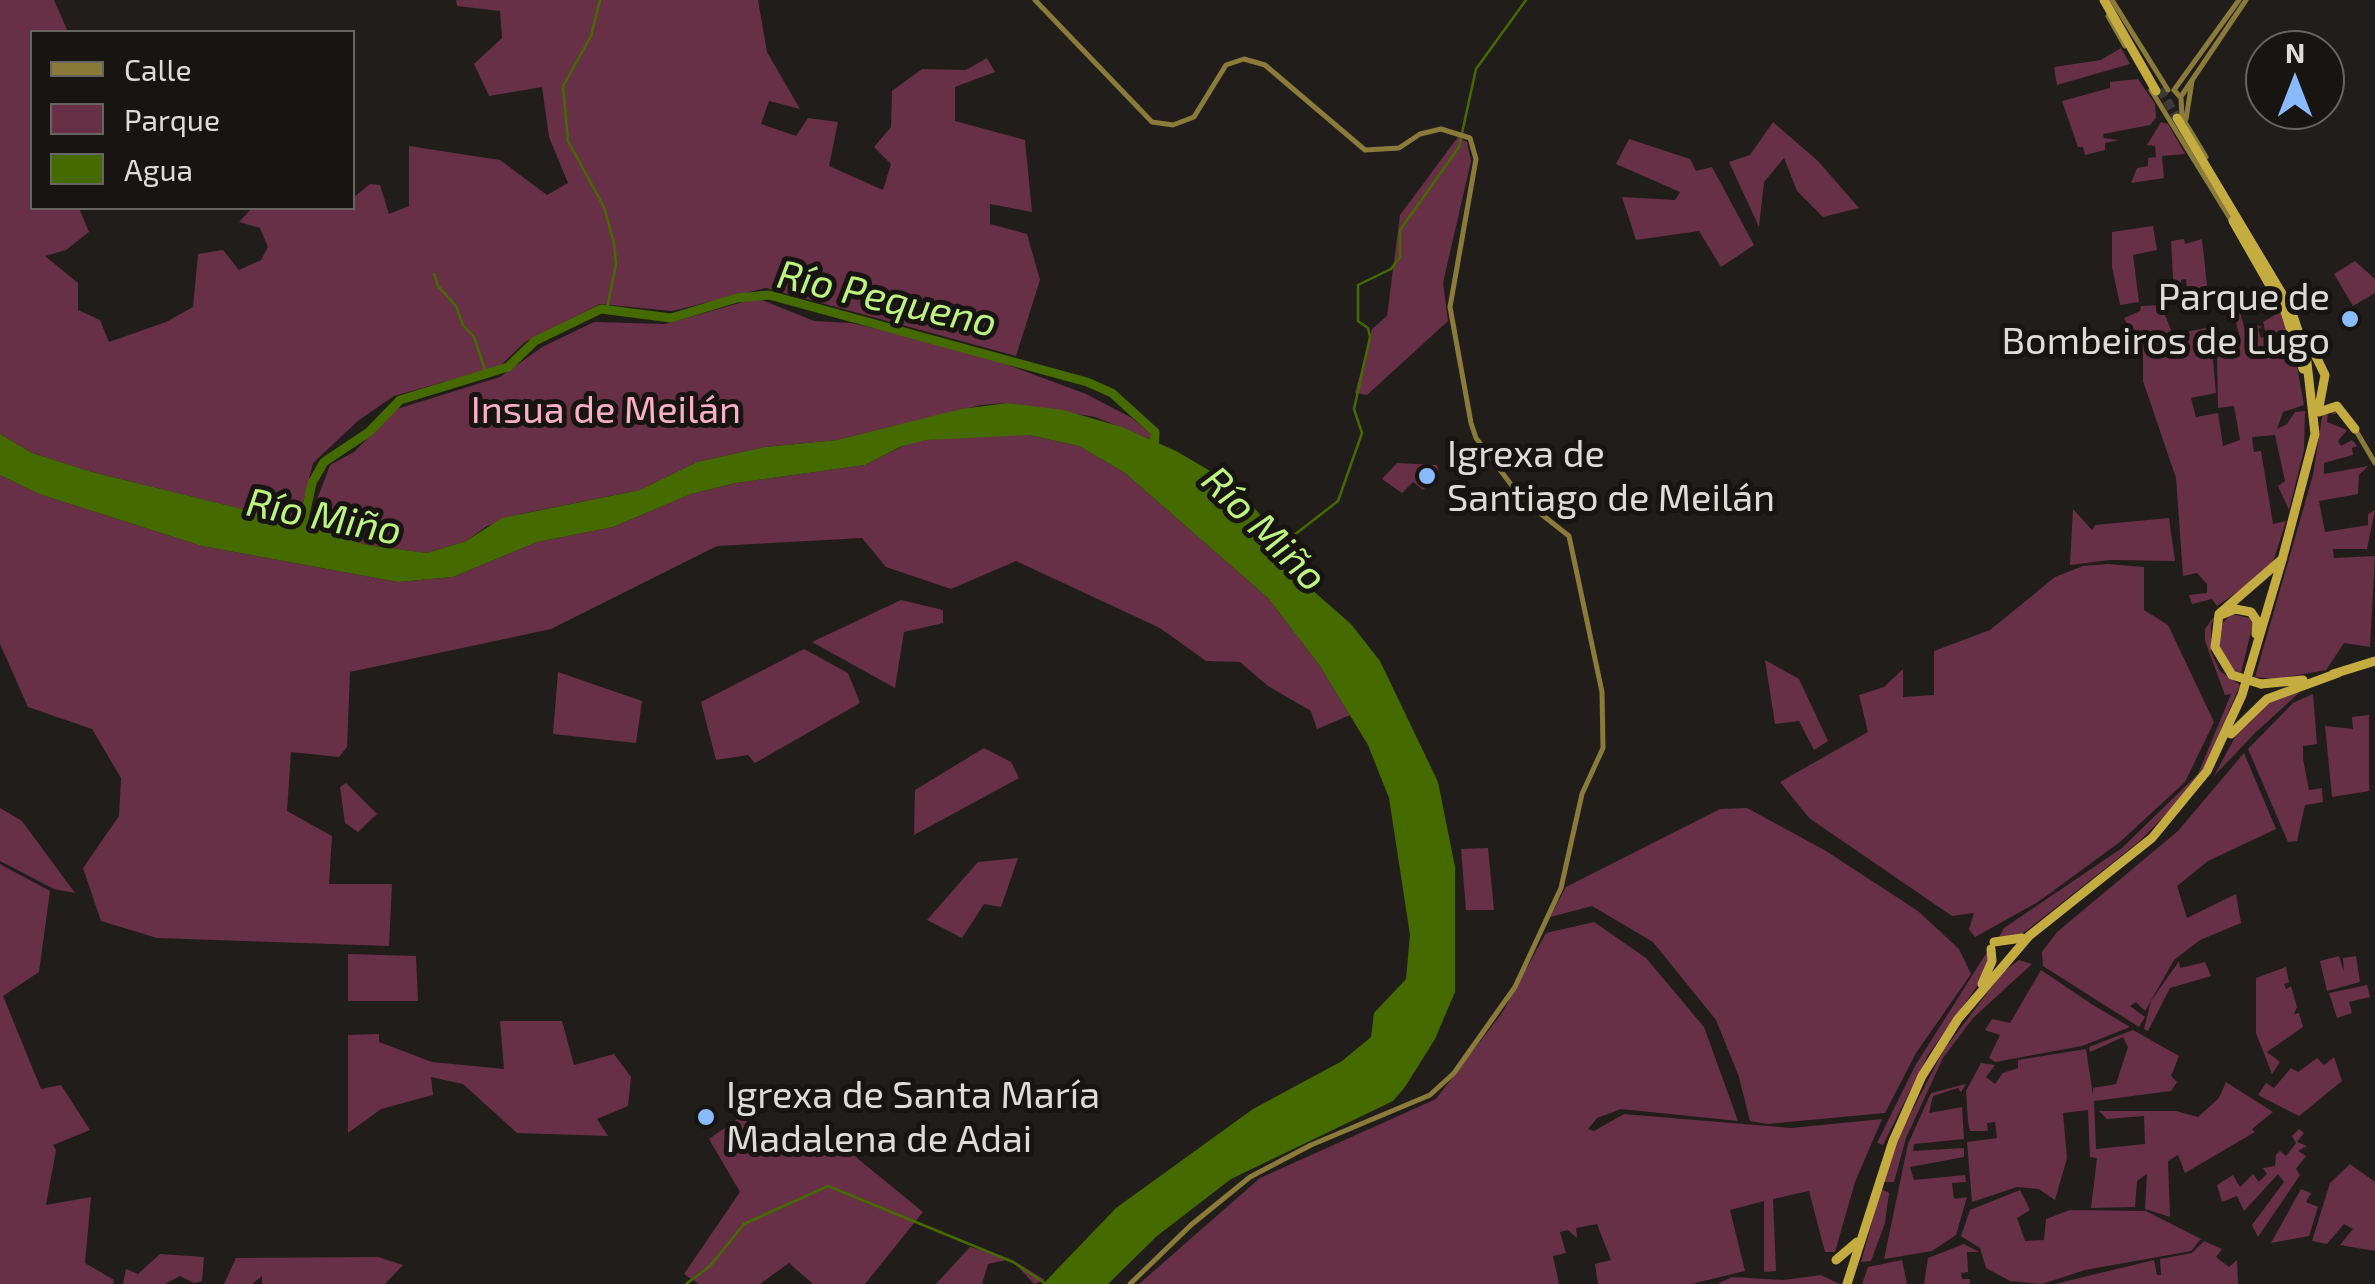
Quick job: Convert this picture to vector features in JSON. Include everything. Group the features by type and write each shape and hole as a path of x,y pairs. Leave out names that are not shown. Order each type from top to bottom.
{"highway":[{"path":"2106,0 2163,92"},
{"path":"2176,116 2282,305 2296,342 2306,392 2309,462"},
{"path":"2222,746 2282,560 2309,462 2319,412 2320,383 2325,374 2242,231"},
{"path":"2293,314 2306,354 2315,434"},
{"path":"2319,412 2337,406 2355,429"},
{"path":"2282,560 2222,609 2216,624 2218,658 2232,675 2266,684 2338,673"},
{"path":"2216,624 2224,613 2235,608 2256,616 2249,672"},
{"path":"1981,990 1992,961 1992,945 2016,941 2041,925 2166,824 2245,716 2267,699 2373,662"},
{"path":"1849,1280 1884,1165 1922,1076 1981,990 2041,925"},
{"path":"1849,1280 1836,1262 1861,1236"}],"street":[{"path":"1035,0 1152,122 1172,125 1194,117 1226,66 1244,60 1265,65 1366,150 1399,148 1420,134 1441,129 1470,138 1476,159 1450,308 1471,424 1522,498 1570,536 1602,695 1602,748 1582,794 1561,888 1514,987 1454,1073 1430,1095 1311,1145 1250,1178 1130,1284"},
{"path":"2163,92 2243,0"},
{"path":"2176,116 2194,74 2243,0"},
{"path":"2176,116 2194,74"},
{"path":"2163,92 2181,98"},
{"path":"2163,92 2176,116"},
{"path":"2355,429 2375,464"}],"green space":[{"path":"0,0 54,0 67,30 30,30 30,210 80,210 89,232 66,250 45,256 78,283 78,310 100,320 109,342 166,322 193,307 198,254 223,250 239,270 261,260 268,247 260,228 239,222 250,210 355,210 355,196 370,184 380,185 389,214 409,206 409,146 500,160 547,195 568,183 549,137 542,87 489,96 474,64 502,38 500,11 457,6 456,0 758,0 767,52 800,109 769,101 761,124 796,136 808,118 838,122 829,166 883,190 891,164 874,147 891,127 892,91 922,69 966,70 987,58 995,72 955,87 955,121 1025,140 1032,212 990,204 990,224 1027,234 1040,280 1016,356 766,288 672,311 600,304 525,342 500,366 394,396 359,420 313,463 298,523 92,472 32,453 0,434"},
{"path":"2121,48 2130,64 2057,85 2054,67 2101,60"},
{"path":"2138,79 2155,104 2156,118 2150,125 2103,134 2104,138 2119,140 2105,143 2105,150 2085,155 2083,147 2078,147 2062,101 2110,88 2110,82"},
{"path":"1773,122 1818,161 1859,208 1823,217 1797,191 1784,158 1764,182 1759,227 1729,162 1750,155"},
{"path":"2161,122 2168,124 2185,154 2162,156 2164,178 2131,183 2137,168 2148,166 2148,158 2156,157 2155,146 2147,145"},
{"path":"1458,137 1467,142 1471,161 1443,283 1448,321 1367,395 1355,393 1372,329 1387,316 1400,215"},
{"path":"1629,139 1690,159 1696,171 1712,167 1754,245 1721,267 1699,231 1636,240 1622,197 1675,200 1680,192 1616,164"},
{"path":"2153,226 2157,250 2133,255 2139,302 2120,305 2112,267 2112,232"},
{"path":"2184,239 2185,244 2202,239 2208,295 2188,295 2186,279 2181,280 2181,295 2174,296 2171,241"},
{"path":"2355,261 2375,279 2375,293 2353,306 2334,274"},
{"name":"Insua de Meilán","path":"757,298 814,321 851,323 968,350 1086,394 1132,418 1152,435 1152,440 1095,417 1007,403 981,405 837,440 765,447 697,462 640,490 521,514 487,526 466,541 427,553 367,545 307,526 330,465 354,452 397,409 500,377 542,347 594,322 665,324"},
{"path":"2161,305 2173,335 2210,327 2216,393 2191,398 2196,417 2218,413 2223,446 2240,440 2234,406 2218,408 2217,355 2223,356 2226,344 2240,340 2234,313 2240,312 2251,352 2257,325 2262,327 2258,329 2261,338 2267,336 2263,322 2280,312 2294,350 2304,405 2283,412 2277,429 2287,424 2295,412 2305,411 2304,450 2289,510 2278,486 2285,481 2275,435 2252,437 2254,452 2261,451 2273,524 2286,521 2274,559 2261,576 2217,606 2212,599 2192,604 2189,595 2207,593 2207,584 2197,573 2183,576 2176,478 2143,381 2143,355 2124,318 2140,311 2141,306"},
{"path":"2336,410 2336,414 2328,413 2327,422 2347,430 2338,441 2341,446 2352,440 2357,446 2352,448 2353,455 2324,463 2324,474 2368,466 2359,475 2358,494 2319,501 2325,532 2368,525 2368,514 2375,510 2367,549 2333,549 2334,558 2375,556 2370,647 2344,643 2326,670 2276,679 2255,677 2313,475 2322,417 2324,412"},
{"path":"972,435 1029,435 1079,446 1125,473 1268,598 1320,666 1350,715 1317,729 1311,711 1268,686 1240,662 1206,661 1160,628 1016,561 951,589 886,567 862,538 717,546 551,629 350,672 347,747 339,757 291,752 287,811 332,836 329,884 392,884 389,946 157,938 101,921 83,868 119,816 121,778 92,729 28,707 0,644 0,475 39,494 202,546 398,582 453,577 537,542 613,527 691,494 736,483 865,465 911,442"},
{"path":"1397,463 1437,465 1439,474 1423,490 1413,482 1402,493 1382,479"},
{"path":"2073,509 2092,530 2095,525 2169,518 2175,561 2110,560 2070,565"},
{"path":"2083,566 2144,567 2144,610 2168,625 2214,722 2185,782 2120,842 2038,902 1975,937 1969,929 1974,913 1952,916 1809,818 1780,782 1868,732 1859,695 1884,687 1903,669 1903,697 1934,695 1934,651 1990,630 2055,577"},
{"path":"901,600 943,610 943,623 904,632 895,688 812,642"},
{"path":"2218,611 2211,625 2211,652 2220,671 2240,685 2208,761 2188,791 2140,841 2031,927 2015,939 1998,939 2004,928 2122,848 2198,774 2231,694 2225,695 2205,641 2205,629"},
{"path":"2231,614 2254,619 2241,673 2232,670 2218,643 2221,625"},
{"path":"804,649 848,673 860,703 755,763 748,755 716,760 701,702"},
{"path":"1765,660 1799,679 1828,741 1814,750 1799,721 1775,724"},
{"path":"558,672 642,701 636,743 553,734"},
{"path":"2301,691 2214,776 2241,726 2268,701"},
{"path":"2313,694 2317,744 2303,746 2303,759 2309,790 2322,788 2323,802 2305,805 2297,841 2288,842 2248,749 2293,703"},
{"path":"2369,715 2369,791 2332,797 2325,726 2353,729 2352,717"},
{"path":"984,748 1011,762 1019,778 914,835 915,790"},
{"path":"2244,753 2276,829 2208,861 2177,886 2187,918 2236,894 2241,923 2200,940 2174,960 2145,1011 2136,1002 2130,1006 2145,1017 2139,1027 2043,966 2042,952 2057,932 2178,831"},
{"path":"346,783 377,814 358,832 345,823 340,787"},
{"path":"0,808 22,821 75,893 54,889 0,861"},
{"path":"1747,808 1826,851 1918,911 1959,949 1971,974 1916,1053 1885,1113 1767,1124 1750,1121 1739,1077 1716,1020 1653,942 1592,906 1550,917 1566,887 1720,809"},
{"path":"1488,848 1494,910 1466,910 1461,849"},
{"path":"1018,858 1001,907 984,904 962,938 927,920 978,862"},
{"path":"0,864 50,891 39,972 3,996 41,1089 61,1085 90,1130 53,1145 56,1150 46,1205 91,1197 85,1263 114,1280 113,1284 0,1284"},
{"path":"1594,922 1646,958 1704,1027 1738,1121 1621,1109 1597,1118 1588,1129 1594,1131 1624,1114 1791,1128 1882,1119 1855,1182 1835,1252 1825,1252 1809,1191 1773,1199 1776,1271 1764,1272 1764,1201 1730,1210 1745,1271 1691,1284 1598,1284 1595,1264 1611,1260 1597,1224 1576,1228 1577,1238 1568,1230 1560,1232 1566,1253 1553,1256 1559,1284 1139,1284 1260,1178 1436,1099 1502,1013 1546,933"},
{"path":"1987,952 1990,958 1978,985 1928,1055 1883,1145 1877,1143 1915,1066"},
{"path":"348,954 416,956 418,1001 348,1001"},
{"path":"2339,956 2344,972 2343,958 2356,956 2360,982 2327,991 2320,961"},
{"path":"2019,960 2032,964 1973,1018 1943,1058 1906,1138 1894,1182 1884,1182 1898,1138 1943,1051 2003,972"},
{"path":"2179,961 2180,968 2205,962 2211,976 2170,988 2148,1031 2144,1029 2151,1001"},
{"path":"2286,967 2289,982 2284,984 2286,989 2291,986 2297,1007 2294,1014 2299,1013 2303,1027 2267,1052 2280,1062 2272,1074 2256,1033 2256,978"},
{"path":"2041,970 2130,1027 2082,1046 1995,1062 1989,1058 2000,1035 1985,1030 1992,1019 2010,1023"},
{"path":"2367,985 2370,997 2349,1002 2352,1013 2337,1018 2329,993"},
{"path":"500,1021 562,1021 574,1065 614,1054 631,1077 628,1106 597,1119 608,1136 517,1133 463,1084 431,1077 433,1095 381,1109 348,1133 348,1035 379,1034 379,1042 432,1062 504,1069"},
{"path":"2133,1030 2179,1056 2171,1076 2177,1082 2171,1091 2094,1101 2096,1149 2145,1144 2144,1116 2107,1119 2099,1111 2176,1111 2198,1117 2219,1098 2226,1082 2273,1112 2252,1129 2255,1132 2185,1173 2178,1155 2168,1161 2170,1217 2145,1209 2147,1174 2137,1181 2135,1207 2091,1208 2097,1158 2090,1157 2088,1110 2063,1113 2067,1158 2055,1200 2039,1189 2017,1187 1972,1202 1967,1142 1997,1138 1995,1122 1987,1123 1988,1131 1970,1131 1968,1122 1966,1091 1981,1063 1995,1065 1986,1077 1995,1084 2003,1073 2018,1068 2018,1060 2086,1049 2093,1096 2093,1088 2116,1084 2128,1047 2123,1037 2090,1052 2089,1047"},
{"path":"2334,1057 2342,1081 2299,1116 2258,1095 2266,1083 2274,1088 2291,1068 2298,1072 2317,1058 2324,1065"},
{"path":"1966,1084 1961,1092 1958,1088 1933,1096 1929,1113 1962,1107 1964,1139 1914,1144 1913,1151 1964,1148 1964,1157 1910,1167 1914,1180 1965,1175 1966,1182 1952,1183 1954,1199 1967,1197 1956,1235 1932,1251 1884,1259 1908,1144 1931,1093"},
{"path":"740,1117 770,1135 851,1135 857,1158 923,1212 865,1284 813,1284 789,1263 760,1284 699,1284 684,1274 740,1192 709,1139"},
{"path":"2299,1129 2304,1133 2297,1142 2307,1146 2298,1151 2306,1156 2296,1169 2300,1175 2258,1237 2252,1225 2284,1182 2278,1174 2244,1211 2237,1196 2222,1202 2217,1185 2233,1175 2240,1187 2253,1174 2259,1182 2267,1174 2263,1168 2275,1166 2276,1155 2280,1151 2286,1156 2296,1143 2292,1136"},
{"path":"2350,1164 2375,1182 2375,1251 2340,1245 2353,1229 2344,1224 2327,1244 2312,1241 2330,1183"},
{"path":"1881,1189 1889,1193 1885,1223 1871,1261 1861,1262"},
{"path":"2301,1189 2311,1193 2306,1202 2318,1207 2309,1236 2271,1243"},
{"path":"2020,1190 2030,1210 2017,1218 2025,1241 2044,1240 2046,1219 2070,1210 2146,1211 2201,1239 2191,1251 2085,1270 2042,1284 2010,1281 1986,1268 1980,1248 1961,1236 1970,1210"},
{"path":"2204,1241 2222,1249 2216,1257 2229,1267 2237,1260 2238,1284 2055,1284 2154,1260 2157,1275 2161,1275 2160,1259 2192,1253"},
{"path":"1964,1244 1979,1252 1967,1252 1968,1272 1961,1273 1962,1279 1970,1279 1970,1284 1924,1284 1928,1258"},
{"path":"970,1247 1011,1259 988,1264 982,1284 936,1284"},
{"path":"160,1254 204,1257 202,1281 194,1283 180,1276 165,1284 123,1284 126,1269 138,1274"},
{"path":"378,1257 403,1265 385,1284 262,1284 262,1276 252,1284 224,1284 236,1258"},
{"path":"1011,1259 1045,1280 1034,1284"},
{"path":"1902,1260 1907,1284 1862,1284 1868,1267"},
{"path":"1821,1275 1840,1284 1717,1284 1732,1277 1783,1280"}],"water":[{"name":"Río Miño","path":"1007,403 1063,410 1122,427 1176,451 1224,479 1248,500 1279,538 1295,575 1351,624 1380,661 1438,782 1455,867 1455,992 1435,1039 1405,1087 1393,1101 1231,1179 1157,1236 1108,1284 1043,1284 1116,1208 1253,1109 1342,1061 1371,1037 1374,1013 1406,979 1410,935 1389,798 1368,745 1320,666 1268,598 1125,473 1079,446 1029,435 927,440 902,446 865,465 736,483 691,494 613,527 537,542 453,577 398,582 202,546 39,494 0,475 0,434 32,453 92,472 291,521 367,545 427,553 466,541 502,518 640,490 697,462 765,447 837,440 961,409"}],"waterway":[{"path":"600,0 591,36 563,86 568,141 604,207 614,243 616,264 607,309"},
{"path":"1280,546 1338,501 1362,433 1354,409 1370,337 1368,328 1358,321 1358,285 1391,269 1400,257 1400,230 1459,147 1476,69 1526,0"},
{"path":"434,274 438,286 456,306 463,325 474,337 487,376"},
{"name":"Río Pequeno","path":"301,533 312,483 324,462 369,432 400,400 508,367 535,341 601,309 671,318 737,298 769,295 1087,382 1112,393 1155,432 1154,451"},
{"path":"686,1284 710,1266 744,1224 828,1186 1013,1262 1046,1284"}],"tunnel":[{"path":"2160,89 2177,118"}],"place":[{"name":"Parque de Bombeiros de Lugo","path":"2350,319"},
{"name":"Igrexa de Santiago de Meilán","path":"1427,476"},
{"name":"Igrexa de Santa María Madalena de Adai","path":"706,1117"}]}
